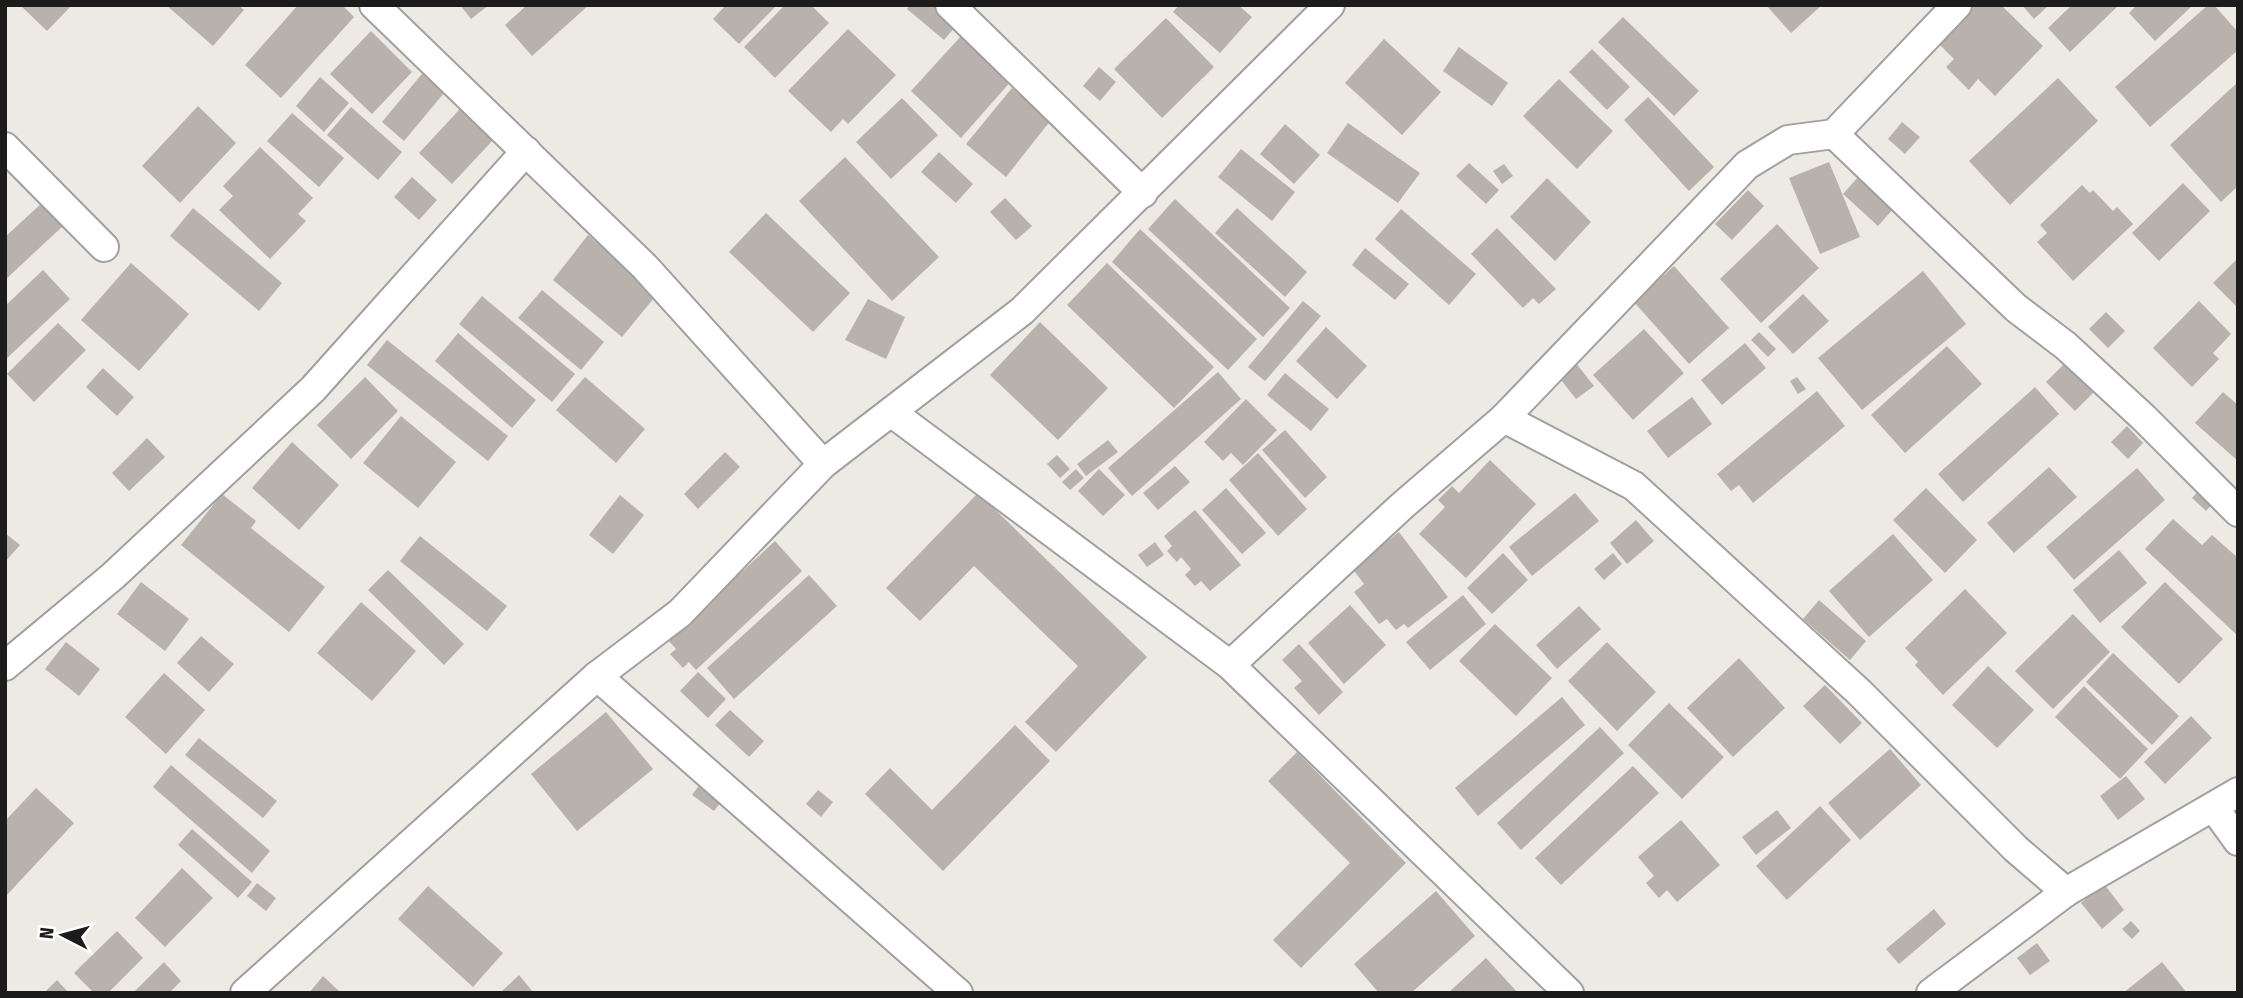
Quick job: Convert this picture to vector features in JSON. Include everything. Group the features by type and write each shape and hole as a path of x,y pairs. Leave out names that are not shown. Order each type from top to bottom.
{"street":[{"path":"374,5 645,267 823,464"},
{"path":"950,5 1143,193"},
{"path":"245,993 597,676 680,613 823,464 1022,311 1330,5"},
{"path":"1230,665 1403,505 1503,418 1747,165 1788,140 1834,134 1957,5"},
{"path":"1834,134 2016,308 2066,346 2115,391 2238,513"},
{"path":"5,147 104,247"},
{"path":"5,666 113,576 313,389 526,151"},
{"path":"891,412 1230,665 1569,993"},
{"path":"1503,418 1634,486 1859,692 2016,849 2066,892"},
{"path":"597,676 958,993"},
{"path":"1931,993 2066,892 2238,792"},
{"path":"2214,808 2238,841"}],"building":[{"path":"20,5 72,5 47,31"},
{"path":"166,5 238,5 244,10 213,46"},
{"path":"298,5 342,5 354,17 281,98 245,65"},
{"path":"460,5 489,5 471,19"},
{"path":"527,5 589,5 532,56 505,25"},
{"path":"726,5 777,5 739,44 713,19"},
{"path":"785,5 811,5 829,23 775,78 744,47"},
{"path":"910,5 941,5 960,21 944,40 907,9"},
{"path":"1179,5 1238,5 1252,17 1220,53 1173,12"},
{"path":"1766,5 1822,5 1791,33"},
{"path":"1973,5 2001,5 2043,46 1995,96 1978,79 1969,90 1946,67 1954,59 1938,43"},
{"path":"2022,5 2049,5 2034,19"},
{"path":"2072,5 2119,5 2070,52 2048,28"},
{"path":"2137,5 2193,5 2155,41 2129,13"},
{"path":"2208,5 2214,5 2238,32 2238,50 2150,127 2115,87"},
{"path":"1623,17 1699,91 1674,116 1598,42"},
{"path":"1166,18 1214,67 1162,118 1114,69"},
{"path":"848,29 896,75 848,124 843,119 831,132 788,91"},
{"path":"371,31 412,72 372,114 330,74"},
{"path":"962,35 1012,80 961,138 911,91"},
{"path":"1384,39 1441,92 1402,135 1345,83"},
{"path":"1459,47 1508,83 1492,106 1443,71"},
{"path":"1592,49 1630,87 1607,110 1569,72"},
{"path":"1099,67 1116,82 1100,101 1083,86"},
{"path":"426,69 449,87 404,141 382,122"},
{"path":"320,77 349,103 324,132 296,106"},
{"path":"2058,78 2098,121 2010,205 1969,161"},
{"path":"1559,79 1613,131 1577,169 1523,116"},
{"path":"2238,82 2238,186 2221,202 2170,145"},
{"path":"1012,88 1051,120 1006,177 966,144"},
{"path":"1648,97 1714,167 1689,191 1624,120"},
{"path":"902,98 938,135 891,179 856,142"},
{"path":"198,106 236,143 180,203 142,166"},
{"path":"351,107 402,152 378,180 327,135"},
{"path":"460,109 493,140 452,184 419,153"},
{"path":"292,113 344,158 319,187 267,141"},
{"path":"1902,122 1920,137 1905,154 1888,139"},
{"path":"1348,123 1420,173 1398,203 1327,153"},
{"path":"1285,124 1320,155 1294,184 1260,154"},
{"path":"260,147 313,198 298,214 306,221 270,259 219,210 233,196 223,186"},
{"path":"1241,149 1295,192 1272,221 1218,177"},
{"path":"939,152 973,184 956,203 921,172"},
{"path":"845,157 939,257 892,301 799,201"},
{"path":"1829,162 1860,237 1820,254 1789,178"},
{"path":"1469,163 1499,190 1486,204 1456,176"},
{"path":"1504,164 1513,176 1502,184 1493,171"},
{"path":"1859,176 1894,208 1878,226 1843,194"},
{"path":"412,177 437,200 419,220 394,197"},
{"path":"1547,178 1591,222 1555,261 1510,217"},
{"path":"2183,183 2210,211 2159,261 2132,233"},
{"path":"2082,185 2090,193 2093,190 2113,211 2117,207 2133,224 2073,281 2037,242 2047,233 2040,225"},
{"path":"1748,190 1764,206 1732,240 1715,224"},
{"path":"1005,198 1032,226 1016,240 990,212"},
{"path":"1175,199 1290,308 1263,337 1148,229"},
{"path":"43,202 64,225 5,280 5,237"},
{"path":"193,208 282,283 259,311 170,236"},
{"path":"1237,208 1307,272 1285,297 1215,233"},
{"path":"1401,209 1476,274 1449,305 1375,239"},
{"path":"766,213 850,293 813,332 729,252"},
{"path":"1777,224 1819,268 1761,323 1720,279"},
{"path":"1497,228 1556,289 1539,304 1533,298 1523,308 1471,254"},
{"path":"1140,229 1257,339 1228,370 1112,262"},
{"path":"588,235 658,293 622,337 553,280"},
{"path":"1365,248 1409,284 1395,300 1352,265"},
{"path":"2238,258 2238,308 2213,283"},
{"path":"131,263 189,314 139,371 81,320"},
{"path":"1107,263 1214,367 1174,408 1067,305"},
{"path":"1674,266 1729,328 1689,364 1634,302"},
{"path":"43,270 70,299 5,360 5,306"},
{"path":"1923,271 1966,324 1862,410 1818,358"},
{"path":"542,290 604,342 581,370 518,318"},
{"path":"1803,294 1829,321 1793,354 1768,327"},
{"path":"482,296 575,374 552,402 459,324"},
{"path":"868,299 905,317 886,359 845,340"},
{"path":"1303,301 1321,316 1265,381 1248,367"},
{"path":"2199,301 2231,334 2213,353 2219,359 2192,387 2153,348"},
{"path":"2106,312 2125,331 2108,348 2089,329"},
{"path":"1040,322 1108,388 1058,440 990,375"},
{"path":"58,323 86,350 34,402 7,374"},
{"path":"1326,327 1367,366 1337,399 1296,361"},
{"path":"1644,329 1684,373 1633,420 1593,375"},
{"path":"1759,332 1776,349 1768,357 1751,340"},
{"path":"458,333 536,400 512,428 435,361"},
{"path":"387,340 508,436 488,461 367,365"},
{"path":"1745,343 1766,368 1722,405 1701,380"},
{"path":"1947,346 1982,384 1905,453 1871,415"},
{"path":"1575,362 1594,386 1576,399 1558,376"},
{"path":"2065,363 2094,392 2075,411 2046,382"},
{"path":"103,368 134,397 117,416 86,387"},
{"path":"1218,372 1241,399 1132,496 1108,468"},
{"path":"1285,373 1329,409 1311,431 1267,395"},
{"path":"365,377 398,411 351,459 317,425"},
{"path":"585,377 645,429 616,463 556,410"},
{"path":"1797,377 1806,389 1798,394 1790,381"},
{"path":"2035,387 2059,414 1963,502 1938,474"},
{"path":"1817,391 1845,426 1753,503 1739,485 1731,491 1717,474"},
{"path":"2223,392 2238,405 2238,461 2195,423"},
{"path":"1692,397 1712,424 1668,458 1647,431"},
{"path":"1246,399 1277,430 1243,465 1231,453 1223,461 1204,442"},
{"path":"401,416 456,462 418,508 363,463"},
{"path":"2127,426 2143,443 2128,459 2111,442"},
{"path":"1285,430 1327,477 1305,498 1262,450"},
{"path":"147,438 165,457 129,491 112,473"},
{"path":"1108,440 1118,452 1086,476 1077,464"},
{"path":"292,442 339,485 299,530 252,488"},
{"path":"725,452 740,467 698,509 684,494"},
{"path":"1258,453 1307,509 1278,536 1229,480"},
{"path":"1057,455 1070,469 1060,478 1047,464"},
{"path":"1490,460 1536,504 1466,578 1419,534 1445,507 1438,500 1452,486 1459,493"},
{"path":"1175,466 1190,482 1158,510 1143,493"},
{"path":"2049,467 2077,497 2014,553 1987,523"},
{"path":"2137,468 2165,500 2074,580 2046,547"},
{"path":"1076,469 1084,478 1070,490 1062,482"},
{"path":"1099,469 1125,495 1103,516 1078,491"},
{"path":"2203,486 2217,499 2206,511 2192,498"},
{"path":"1226,488 1266,533 1242,554 1202,510"},
{"path":"1926,488 1977,540 1945,573 1893,520"},
{"path":"978,493 1147,657 1056,752 1025,722 1078,666 974,566 920,621 886,588"},
{"path":"1575,493 1599,521 1532,576 1509,547"},
{"path":"222,494 256,521 251,528 325,587 289,632 181,545"},
{"path":"620,495 644,515 613,554 589,535"},
{"path":"1195,510 1241,565 1210,591 1201,581 1195,586 1185,575 1191,569 1181,557 1177,562 1167,551 1172,546 1164,536"},
{"path":"2173,519 2202,545 2212,535 2238,558 2238,636 2145,549"},
{"path":"1636,520 1654,541 1627,564 1610,543"},
{"path":"1399,532 1448,597 1408,628 1404,624 1396,630 1387,619 1379,624 1354,592 1364,584 1352,568"},
{"path":"5,533 20,545 5,562"},
{"path":"1893,534 1933,580 1869,637 1829,591"},
{"path":"420,536 507,606 487,631 400,561"},
{"path":"775,541 802,571 696,670 689,662 683,668 670,654 676,649 668,640"},
{"path":"1155,542 1164,555 1147,567 1138,555"},
{"path":"2119,550 2147,583 2100,623 2073,590"},
{"path":"1503,553 1528,580 1492,614 1467,588"},
{"path":"1613,553 1622,564 1604,580 1594,569"},
{"path":"388,570 464,644 444,665 368,590"},
{"path":"809,575 837,606 734,699 707,668"},
{"path":"141,582 189,619 165,651 117,614"},
{"path":"2165,582 2223,639 2179,684 2121,627"},
{"path":"1965,589 2007,633 1943,695 1915,665 1918,662 1905,648"},
{"path":"1463,595 1486,624 1430,670 1406,642"},
{"path":"1819,600 1866,641 1850,660 1803,619"},
{"path":"361,602 416,651 372,701 317,653"},
{"path":"1350,605 1386,645 1344,684 1308,643"},
{"path":"1579,606 1601,629 1557,669 1536,645"},
{"path":"2073,614 2110,652 2053,709 2015,671"},
{"path":"1495,624 1552,678 1516,716 1459,661"},
{"path":"201,636 234,664 209,692 177,663"},
{"path":"66,642 100,669 79,696 45,669"},
{"path":"1607,642 1656,692 1617,731 1568,681"},
{"path":"1299,644 1343,692 1319,715 1294,688 1302,681 1282,660"},
{"path":"2113,653 2179,716 2152,745 2086,682"},
{"path":"1739,658 1785,708 1733,757 1687,708"},
{"path":"1988,666 2034,710 1997,748 1952,705"},
{"path":"698,672 726,699 708,718 680,691"},
{"path":"164,673 205,710 166,754 125,717"},
{"path":"1825,685 1862,723 1840,744 1803,706"},
{"path":"2084,686 2148,749 2120,779 2055,717"},
{"path":"1562,697 1585,725 1478,816 1455,788"},
{"path":"1669,703 1724,757 1682,799 1628,745"},
{"path":"730,710 764,741 749,757 715,725"},
{"path":"606,712 653,769 577,831 531,774"},
{"path":"2191,716 2212,738 2165,784 2144,762"},
{"path":"1015,725 1050,761 943,871 865,794 890,768 932,810"},
{"path":"1600,727 1624,753 1521,850 1497,823"},
{"path":"199,738 277,801 263,818 185,755"},
{"path":"1890,749 1921,785 1860,840 1828,803"},
{"path":"1297,752 1406,863 1301,968 1273,940 1350,863 1268,781"},
{"path":"171,765 270,851 252,873 153,787"},
{"path":"1633,766 1659,793 1561,885 1535,858"},
{"path":"706,776 728,793 714,811 692,795"},
{"path":"2126,776 2145,799 2118,820 2100,796"},
{"path":"36,788 74,823 5,897 5,821"},
{"path":"818,790 833,802 821,817 806,804"},
{"path":"1820,806 1851,840 1787,900 1756,866"},
{"path":"1777,810 1791,828 1756,855 1742,837"},
{"path":"1681,820 1720,865 1677,902 1667,890 1659,898 1646,883 1654,876 1638,857"},
{"path":"192,829 252,882 238,898 178,845"},
{"path":"182,868 213,898 165,947 135,918"},
{"path":"257,883 276,898 266,911 247,896"},
{"path":"2104,884 2124,910 2102,929 2081,903"},
{"path":"428,886 503,953 473,987 398,919"},
{"path":"1436,891 1475,936 1411,993 1379,993 1354,964"},
{"path":"1934,909 1946,924 1899,964 1886,949"},
{"path":"2131,921 2140,931 2132,939 2122,929"},
{"path":"117,931 143,958 108,993 94,993 74,973"},
{"path":"2037,943 2050,961 2030,975 2017,958"},
{"path":"1486,958 1518,993 1448,993"},
{"path":"164,962 181,981 169,993 133,993"},
{"path":"2162,962 2187,993 2123,993"},
{"path":"519,975 534,993 500,993"},
{"path":"323,976 341,993 309,993"},
{"path":"57,980 69,993 44,993"}]}
